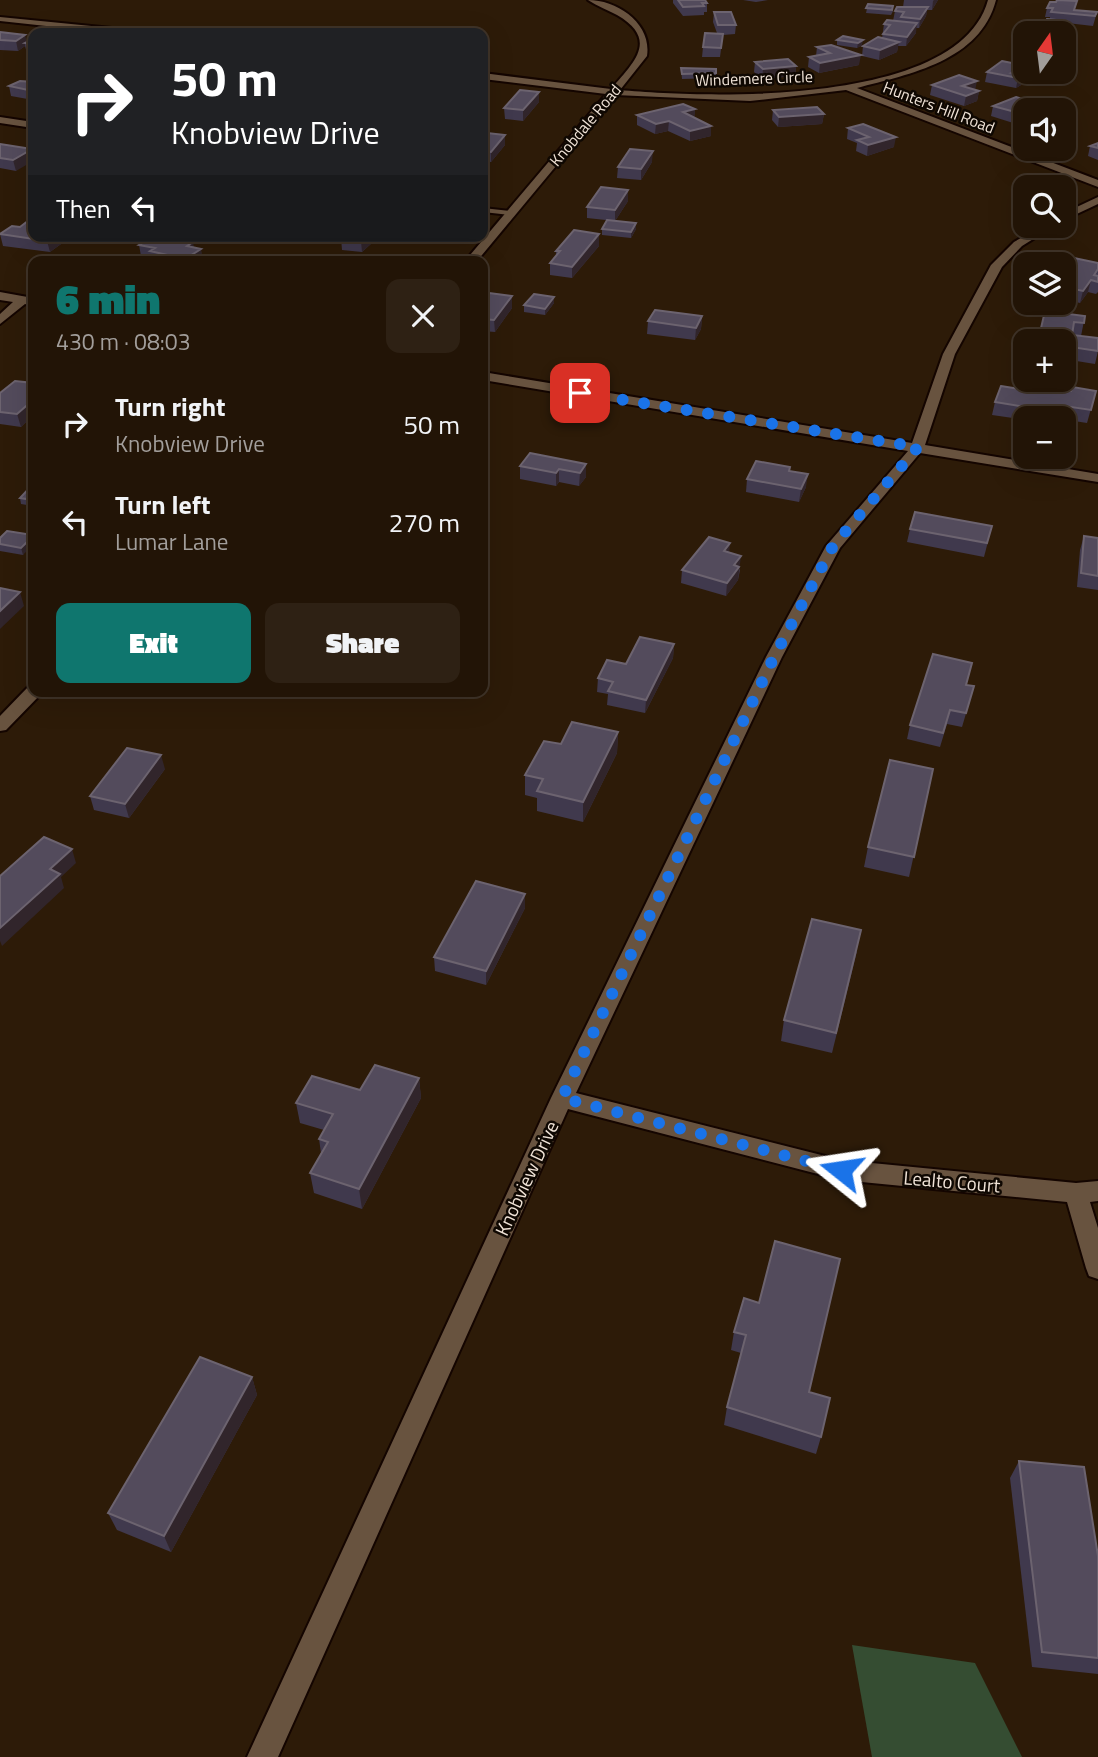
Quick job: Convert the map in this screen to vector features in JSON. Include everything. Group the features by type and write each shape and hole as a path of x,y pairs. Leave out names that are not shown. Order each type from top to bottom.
{"street":[{"name":"Windemere Circle","path":"488,77 612,92 708,98 848,88 887,79 943,57 963,44 984,24 992,0"},
{"name":"Knobdale Road","path":"488,241 643,56 647,44 645,33 630,20 599,1"},
{"path":"0,19 85,28"},
{"name":"Hunters Hill Road","path":"848,88 1098,184"},
{"path":"0,120 28,124"},
{"path":"1076,211 1098,200"},
{"name":"Knobview Drive","path":"262,1757 562,1098 774,657 833,546 918,447 949,354 978,297 997,265 1017,244 1028,238"},
{"name":"Knobdale Road","path":"475,256 487,242"},
{"path":"0,296 28,301"},
{"path":"0,320 28,301"},
{"path":"488,377 1098,478"},
{"path":"0,726 28,697"},
{"name":"Lealto Court","path":"562,1098 841,1170 1087,1192"},
{"path":"1087,1192 1098,1268"}],"lane":[{"path":"488,210 511,213"}],"green space":[{"path":"852,1645 975,1663 1022,1757 872,1757"}],"building":[{"path":"678,0 705,0 707,3 702,3 704,6 683,7"},
{"path":"1077,1 1074,10 1097,12 1095,16 1051,12 1053,8 1047,8 1050,2"},
{"path":"868,4 893,6 892,10 866,8"},
{"path":"897,7 928,7 920,19 901,17 904,12 895,11"},
{"path":"714,12 731,12 736,25 718,25"},
{"path":"887,20 917,23 907,37 883,34 890,25 884,24"},
{"path":"0,32 25,35 16,41 0,40"},
{"path":"705,33 723,34 721,48 703,47"},
{"path":"843,36 863,40 858,43 837,40"},
{"path":"878,37 899,42 880,50 863,46"},
{"path":"831,45 861,55 820,63 809,57 830,53 817,47"},
{"path":"788,59 796,66 763,69 755,62"},
{"path":"1002,61 1013,63 1013,77 987,72"},
{"path":"681,68 716,69 716,73 682,74"},
{"path":"959,75 977,81 962,86 979,91 966,96 932,85"},
{"path":"20,81 28,82 28,90 9,86"},
{"path":"520,90 539,92 523,110 504,108"},
{"path":"1013,98 1013,111 993,106"},
{"path":"683,104 695,109 683,112 711,126 690,131 669,121 656,124 637,115"},
{"path":"817,107 824,114 779,117 773,110"},
{"path":"863,124 896,137 868,145 857,140 869,137 848,128"},
{"path":"488,133 505,135 491,152 488,152"},
{"path":"0,144 28,148 28,151 13,160 0,158"},
{"path":"630,149 653,151 641,169 618,167"},
{"path":"601,187 628,190 615,210 587,207"},
{"path":"607,220 636,223 631,232 602,229"},
{"path":"28,221 28,238 0,234 12,226 20,227"},
{"path":"574,230 599,234 572,267 550,263 560,251 556,251"},
{"path":"144,242 193,242 187,246 201,249 190,256 172,256 150,251 155,248 139,245"},
{"path":"1076,258 1098,263 1094,275 1098,276 1098,282 1091,280 1083,291 1076,290"},
{"path":"488,294 512,296 494,320 488,319"},
{"path":"534,294 554,297 545,309 524,305"},
{"path":"655,310 702,316 696,328 648,321"},
{"path":"1044,315 1085,316 1084,323 1074,322 1073,329 1041,329"},
{"path":"1076,335 1098,338 1098,351 1076,348"},
{"path":"15,381 28,382 28,404 17,414 0,412 0,393"},
{"path":"1001,386 1013,388 1013,392 1076,392 1076,388 1096,391 1091,410 1076,406 1019,406 995,402"},
{"path":"530,453 586,464 580,473 559,469 556,473 520,466"},
{"path":"756,461 790,467 789,471 808,474 801,489 747,479"},
{"path":"28,489 28,499 20,498"},
{"path":"915,512 992,526 987,543 910,529"},
{"path":"7,531 28,534 28,541 21,548 0,544 0,538"},
{"path":"1084,536 1098,538 1098,576 1081,573"},
{"path":"709,537 730,543 724,551 741,556 734,565 739,567 727,583 682,570"},
{"path":"0,588 20,592 0,611"},
{"path":"640,637 674,644 646,700 608,691 613,682 598,678 607,660 626,664"},
{"path":"933,654 972,663 966,685 974,686 966,713 950,710 943,733 910,725"},
{"path":"572,722 618,732 583,802 537,791 543,779 525,775 544,741 561,744"},
{"path":"127,748 161,755 125,804 90,796"},
{"path":"890,760 933,769 914,857 868,847"},
{"path":"44,837 72,849 50,869 60,874 0,928 0,876"},
{"path":"476,881 525,894 486,971 434,957"},
{"path":"812,919 861,930 836,1033 784,1020"},
{"path":"375,1065 419,1078 359,1189 310,1173 328,1142 319,1139 333,1114 296,1103 312,1076 360,1090"},
{"path":"775,1241 840,1259 809,1392 830,1398 821,1437 727,1407 746,1335 734,1332 744,1298 759,1303"},
{"path":"200,1357 252,1377 164,1536 108,1513"},
{"path":"1019,1461 1084,1467 1098,1556 1098,1658 1042,1652"}],"route":[{"path":"580,393 918,447 833,546 774,657 562,1098 841,1170"}]}
